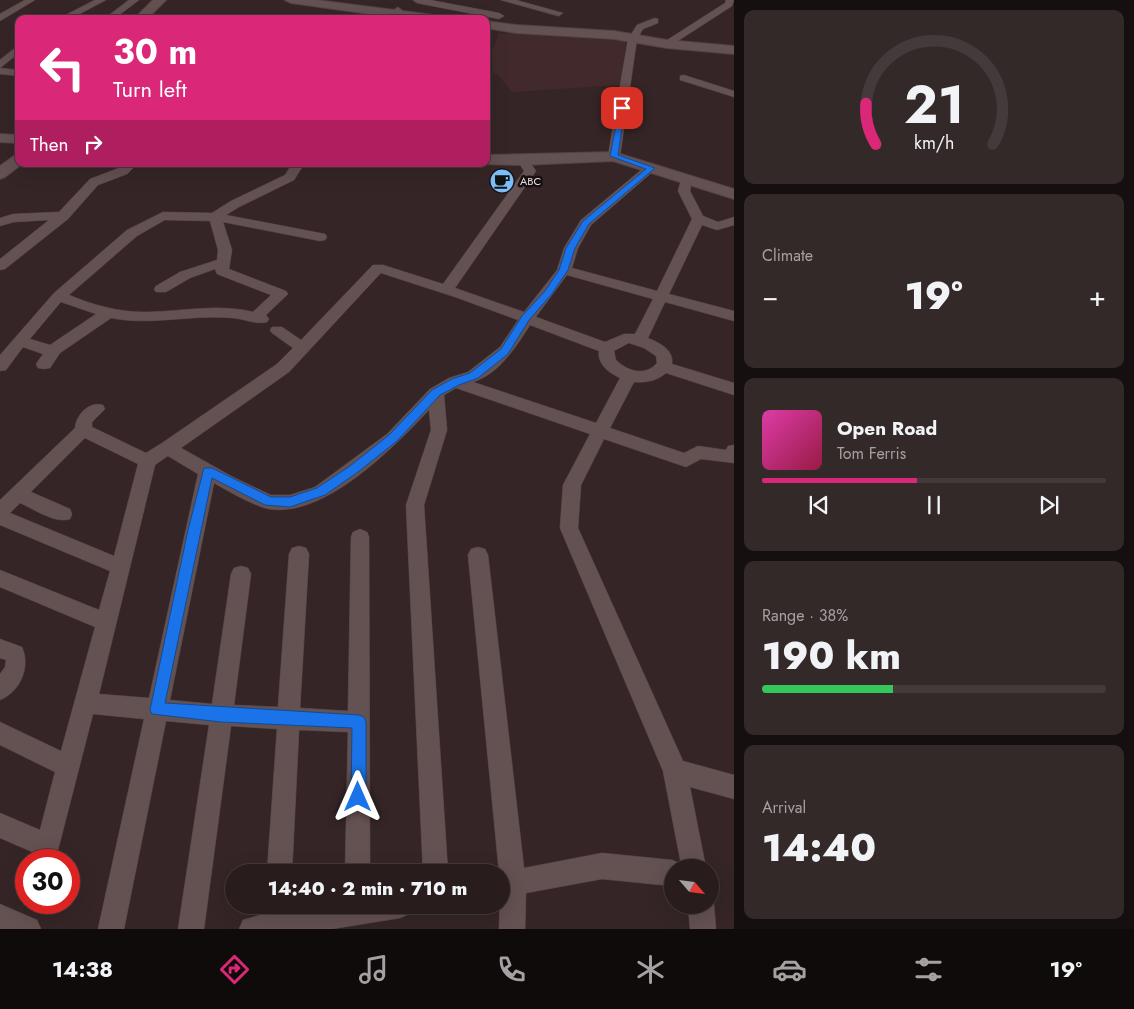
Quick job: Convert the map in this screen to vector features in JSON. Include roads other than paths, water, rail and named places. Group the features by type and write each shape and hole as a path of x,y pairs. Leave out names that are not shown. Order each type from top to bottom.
{"street":[{"path":"10,0 27,2"},
{"path":"70,15 102,0"},
{"path":"114,15 135,0"},
{"path":"144,15 160,0"},
{"path":"157,15 172,0"},
{"path":"291,0 393,14"},
{"path":"319,0 393,14"},
{"path":"417,0 440,2 472,15"},
{"path":"499,0 492,23 734,50"},
{"path":"505,0 559,13"},
{"path":"667,44 729,4 730,0"},
{"path":"0,18 27,2"},
{"path":"614,156 632,38 640,27 655,21"},
{"path":"0,65 15,52"},
{"path":"0,71 15,72"},
{"path":"684,78 734,94"},
{"path":"0,138 15,139"},
{"path":"490,160 614,156 734,194"},
{"path":"446,290 530,171 523,160"},
{"path":"0,174 15,162"},
{"path":"0,266 63,216 94,182 123,171 128,167"},
{"path":"215,217 235,204 290,177 296,167"},
{"path":"168,448 269,502 290,502 321,492 393,438 436,392 455,382 474,376 505,352 526,318 548,293 564,270 571,248 586,223 651,168"},
{"path":"686,179 684,192 698,220 717,226 734,221"},
{"path":"0,222 13,218 63,216"},
{"path":"0,366 59,296 132,233 163,216 215,217 320,237"},
{"path":"59,296 82,306 108,313 144,317 207,312 246,314 260,318 281,294 222,270 224,250 215,217"},
{"path":"640,340 698,220"},
{"path":"161,289 185,275 223,262"},
{"path":"0,825 44,845 49,841 147,460 168,448 283,368 378,268 446,290 607,348"},
{"path":"564,270 734,316"},
{"path":"20,341 48,358 108,313"},
{"path":"277,330 303,348"},
{"path":"619,340 640,340 657,348 665,361 663,367 650,376 629,375 618,371 610,364 606,356 607,348 619,340"},
{"path":"663,367 734,389"},
{"path":"629,375 572,486 568,528 675,771 692,859"},
{"path":"455,382 686,460 698,452 732,458 734,450"},
{"path":"436,392 439,430 415,505 436,864"},
{"path":"0,511 83,430 84,420 97,409"},
{"path":"83,430 147,460"},
{"path":"111,929 208,471"},
{"path":"18,494 63,514"},
{"path":"0,517 121,567"},
{"path":"358,864 360,537"},
{"path":"280,864 299,554"},
{"path":"478,555 505,864"},
{"path":"191,929 241,574"},
{"path":"0,578 105,622"},
{"path":"0,648 15,654 18,661 16,669 0,690"},
{"path":"84,703 221,715 359,722"},
{"path":"0,733 68,766"},
{"path":"675,771 734,787"},
{"path":"510,883 602,866 664,872"},
{"path":"510,911 512,929"},
{"path":"268,920 317,914"},
{"path":"702,914 703,929"},
{"path":"0,917 28,929"}],"place":[{"name":"ABC","path":"502,181"}]}
